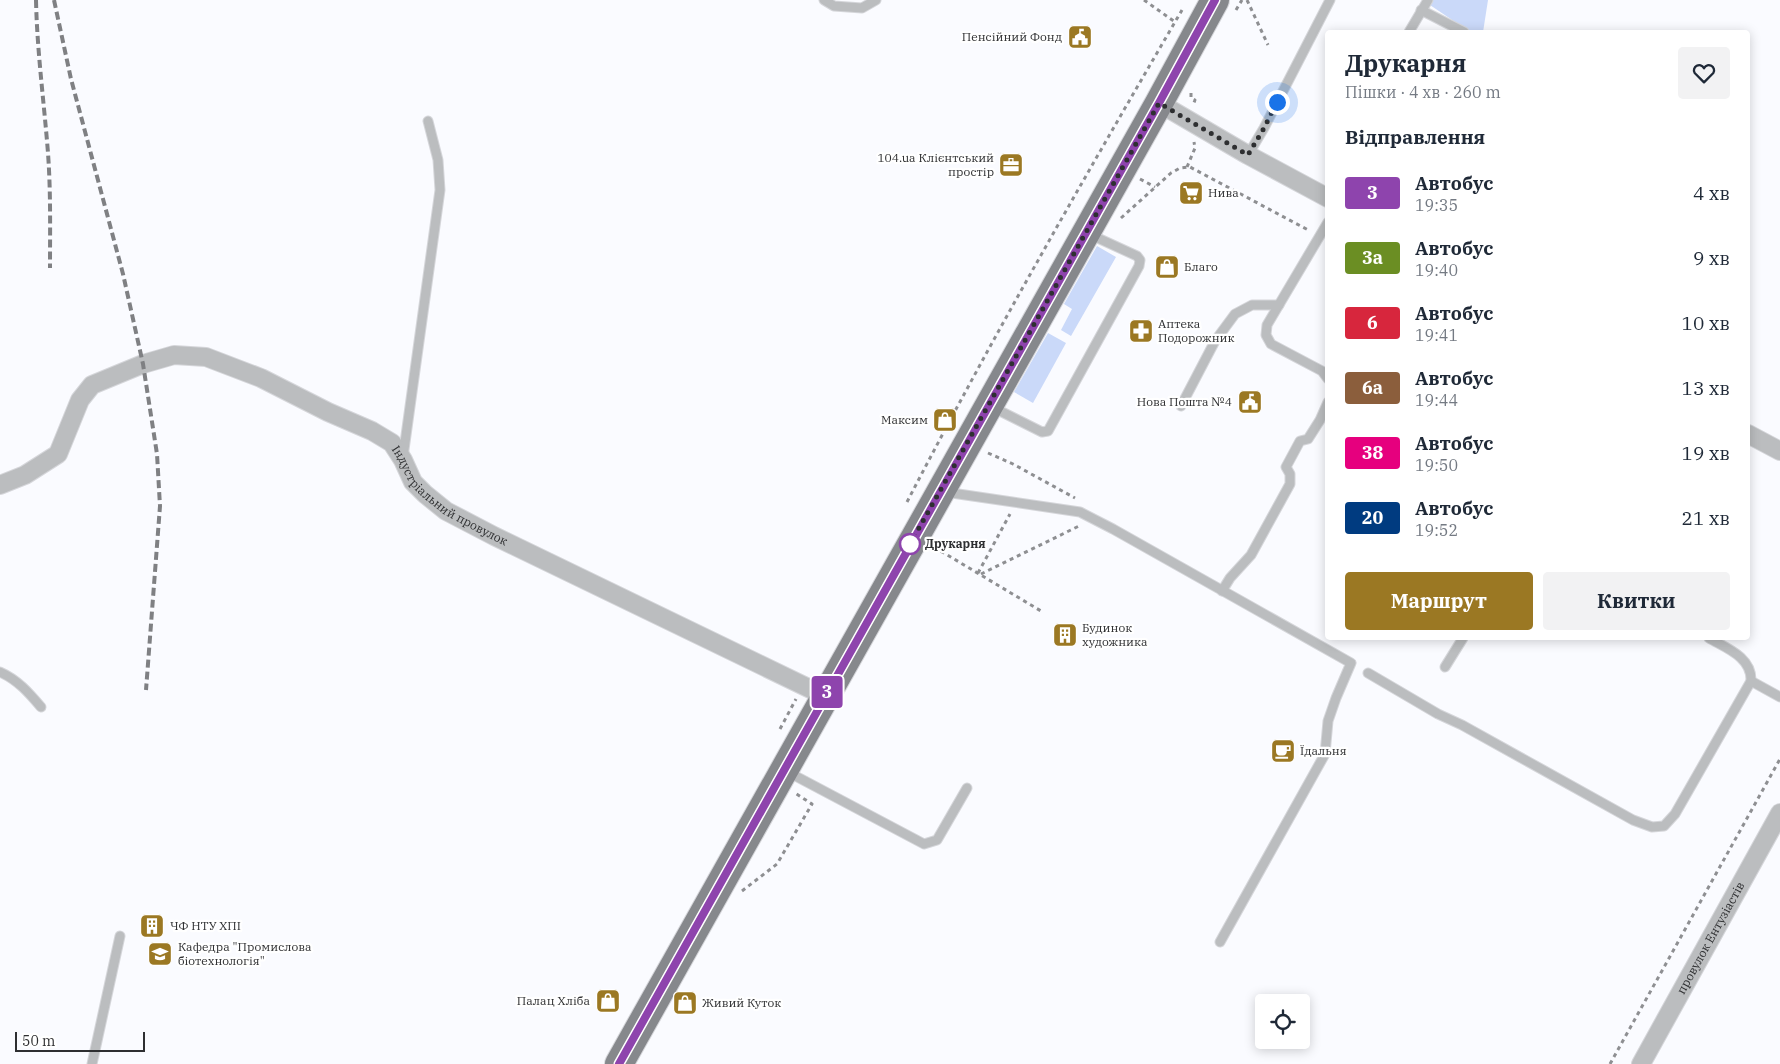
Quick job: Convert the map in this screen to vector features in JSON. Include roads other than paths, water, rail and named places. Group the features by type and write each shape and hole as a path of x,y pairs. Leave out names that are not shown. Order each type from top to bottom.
{"main road":[{"path":"619,1064 988,405 1090,235 1159,103 1223,9"}],"street":[{"path":"1159,103 1248,155 1325,196"},
{"name":"Індустріальний провулок","path":"0,485 25,475 58,454 80,400 92,385 143,364 174,355 206,357 261,378 328,412 372,431 392,443 403,460 413,482 446,511 825,696"},
{"path":"1750,435 1780,451"},
{"name":"провулок Ентузіастів","path":"1641,1064 1780,813"}],"lane":[{"path":"824,0 834,6 862,8 876,0"},
{"path":"1248,155 1264,128 1330,0"},
{"path":"1410,30 1428,0"},
{"path":"1421,10 1460,30"},
{"path":"403,460 440,190 438,160 428,121"},
{"path":"1325,227 1267,325 1266,335 1271,344 1322,371 1325,375"},
{"path":"988,405 1042,432 1048,431 1134,275 1140,260 1137,256 1090,235"},
{"path":"1181,406 1215,341 1235,314 1252,305 1279,305"},
{"path":"1222,591 1230,578 1251,555 1290,484 1290,474 1286,467 1300,441 1308,439 1325,409"},
{"path":"940,491 1080,512 1351,664 1328,722 1325,754 1220,942"},
{"path":"1445,667 1462,640"},
{"path":"1368,673 1438,714 1462,725 1633,820 1652,827 1664,826 1675,814 1751,681 1751,671 1745,660 1712,640"},
{"path":"0,672 14,678 41,707"},
{"path":"1751,681 1780,697"},
{"path":"784,770 924,844 937,840 967,788"},
{"path":"92,1064 120,936"}],"railway":[{"path":"36,0 49,173 50,268"},
{"path":"54,0 71,79 123,274 143,364 157,454 160,506 146,690"}],"place":[{"name":"Пенсійний Фонд","path":"1080,37"},
{"name":"104.ua Клієнтський простір","path":"1011,165"},
{"name":"Нива","path":"1191,193"},
{"name":"Благо","path":"1167,267"},
{"name":"Аптека Подорожник","path":"1141,331"},
{"name":"Нова Пошта №4","path":"1250,402"},
{"name":"Максим","path":"945,420"},
{"name":"Друкарня","path":"910,544"},
{"name":"Будинок художника","path":"1065,635"},
{"name":"Їдальня","path":"1283,751"},
{"name":"ЧФ НТУ ХПІ","path":"152,926"},
{"name":"Кафедра \"Промислова біотехнологія\"","path":"160,954"},
{"name":"Палац Хліба","path":"608,1001"},
{"name":"Живий Куток","path":"685,1003"}]}
